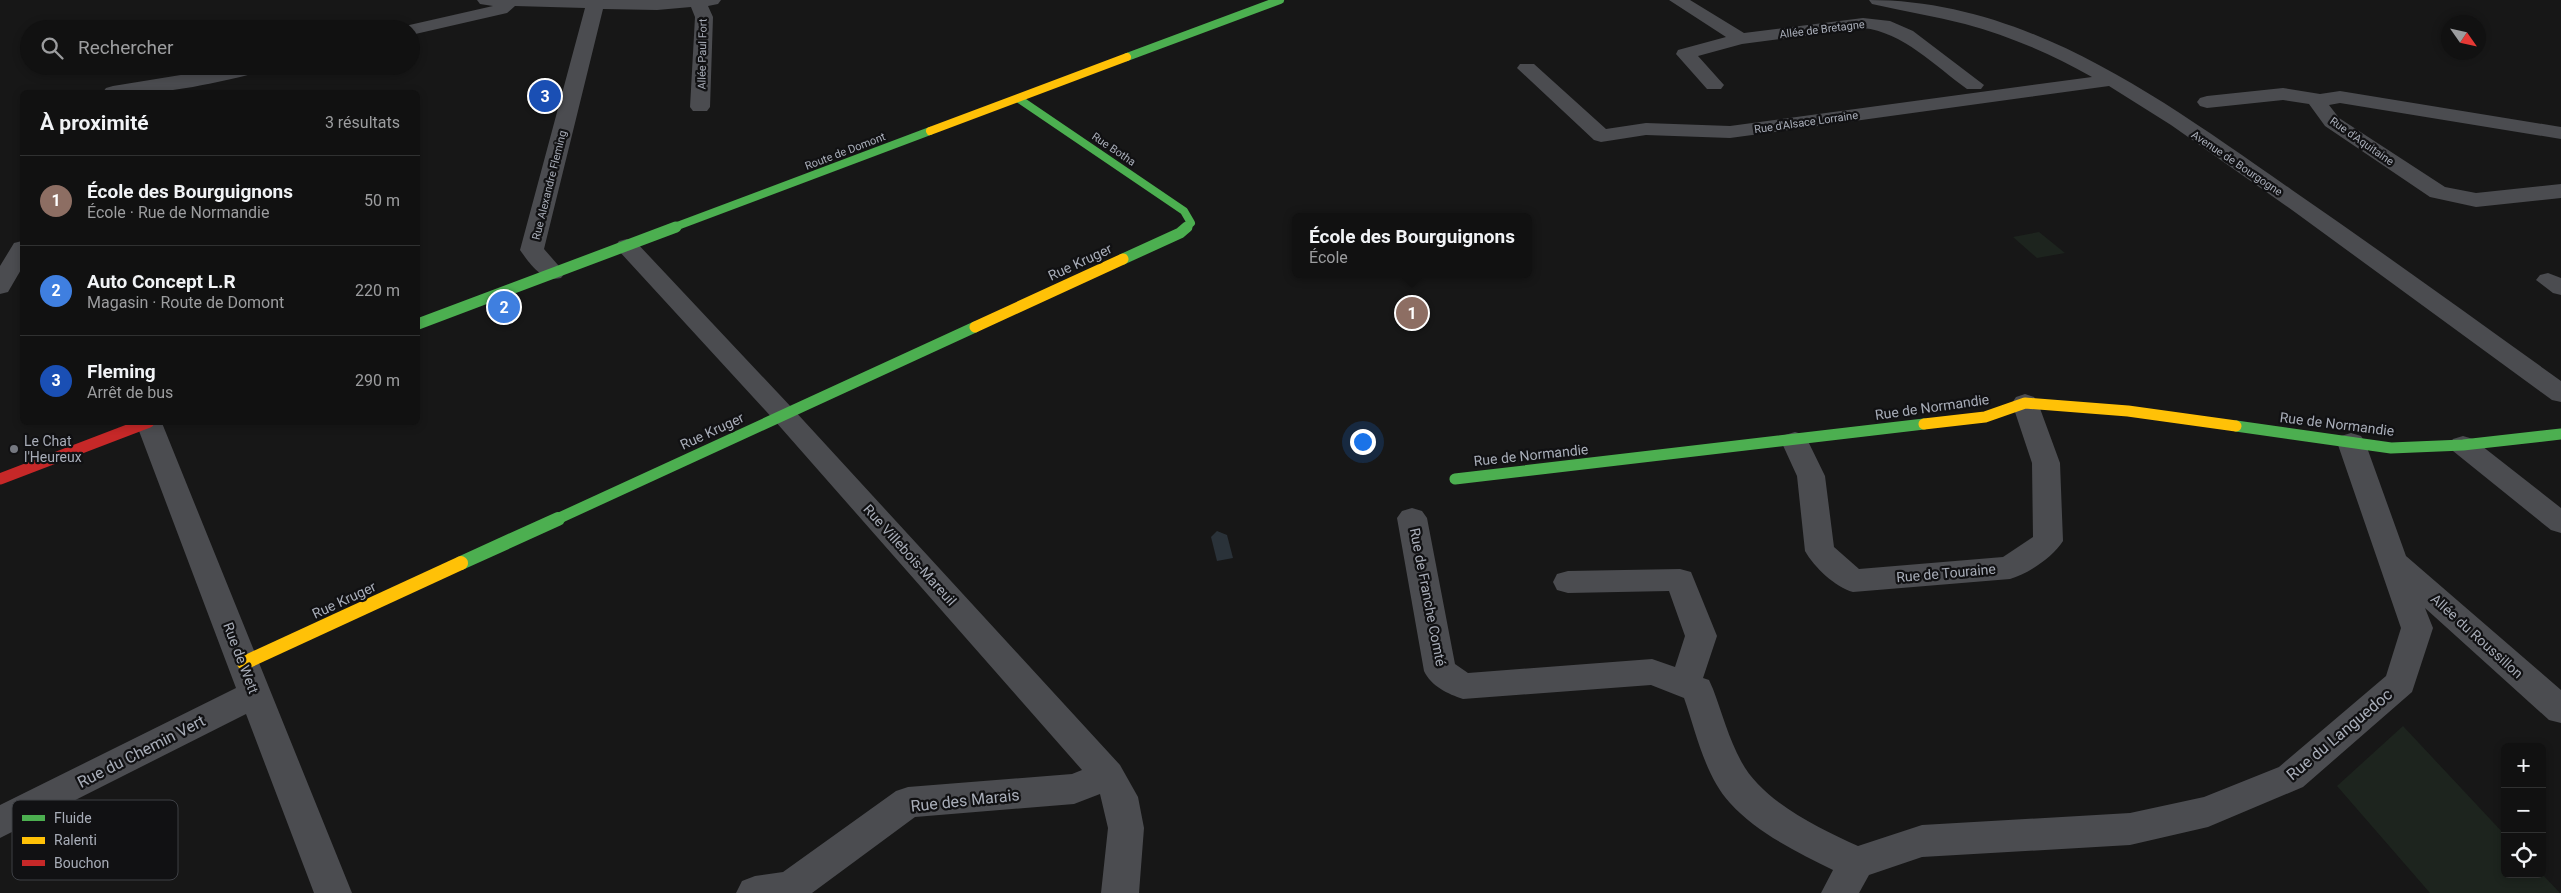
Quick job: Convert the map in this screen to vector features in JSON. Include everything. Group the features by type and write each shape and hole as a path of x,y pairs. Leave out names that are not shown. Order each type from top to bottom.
{"street":[{"path":"486,0 657,5 705,1"},
{"path":"420,28 501,9 512,0"},
{"name":"Route de Domont","path":"420,323 1280,0"},
{"path":"1678,0 1741,39"},
{"name":"Avenue de Bourgogne","path":"1878,0 1948,14 1995,26 2032,40 2110,80 2237,162 2392,269 2561,394"},
{"name":"Allée Paul Fort","path":"700,107 705,1"},
{"name":"Rue Alexandre Fleming","path":"553,273 532,250 596,2"},
{"name":"Allée de Bretagne","path":"1714,85 1685,54 1741,39 1863,22 1884,25 1906,36 1974,85"},
{"name":"Rue d'Alsace Lorraine","path":"1527,68 1601,136 1646,129 1730,132 2110,80"},
{"path":"126,90 219,75"},
{"path":"2208,102 2283,94 2320,100"},
{"name":"Rue d'Aquitaine","path":"2561,133 2340,97 2320,100 2319,106 2332,122 2438,192 2476,200 2561,191"},
{"name":"Rue Botha","path":"1019,99 1184,211 1191,223"},
{"name":"Rue Kruger","path":"244,663 1180,233 1191,223"},
{"name":"Rue Villebois-Mareuil","path":"627,246 784,415 1108,775 1120,796 1126,828 1120,893"},
{"path":"0,286 20,251"},
{"name":"Rue de Touraine","path":"1794,440 1811,476 1820,552 1852,581 2010,568 2048,541 2046,463 2025,403"},
{"name":"Rue de Normandie","path":"1455,479 1985,417 2025,403 2128,411 2391,448 2463,445 2561,434"},
{"path":"0,479 144,425"},
{"name":"Rue de Wett","path":"150,425 333,893"},
{"name":"Rue du Languedoc","path":"1856,863 1922,841 2130,829 2208,812 2291,777 2400,683 2417,628 2350,442"},
{"path":"2463,445 2561,523"},
{"name":"Rue de Franche Comté","path":"1412,518 1440,671 1463,686 1652,672 1685,684"},
{"name":"Allée du Roussillon","path":"2393,561 2561,710"},
{"path":"1568,582 1680,580 1701,636 1685,684 1697,689 1726,767 1742,792 1775,819 1812,842 1856,863 1840,893"},
{"name":"Rue du Chemin Vert","path":"44,800 255,694"},
{"name":"Rue des Marais","path":"755,893 791,887 908,802 1074,789 1108,775"},
{"name":"Rue du Chemin Vert","path":"0,822 12,816"}],"shaded area":[{"path":"2039,232 2065,253 2037,258 2013,237"},
{"path":"1217,531 1227,535 1233,558 1217,561 1211,537"},
{"path":"2403,726 2501,831 2501,878 2546,878 2560,893 2430,893 2337,786"}],"traffic: fast":[{"path":"1127,57 1280,0"},
{"path":"1019,99 1184,211 1191,223 1180,233 1123,259"},
{"path":"420,323 930,131"},
{"path":"461,563 975,327"},
{"path":"1455,479 1924,424"},
{"path":"2236,426 2391,448 2463,445 2561,434"}],"traffic: slow":[{"path":"930,131 1127,57"},
{"path":"975,327 1123,259"},
{"path":"1924,424 1985,417 2025,403 2128,411 2236,426"},
{"path":"244,663 461,563"}],"traffic: jam":[{"path":"0,479 141,425"}],"place":[{"name":"Fleming","path":"545,96"},
{"name":"Auto Concept L.R","path":"504,307"},
{"name":"École des Bourguignons","path":"1412,313"},
{"name":"Le Chat l'Heureux","path":"14,449"}]}
